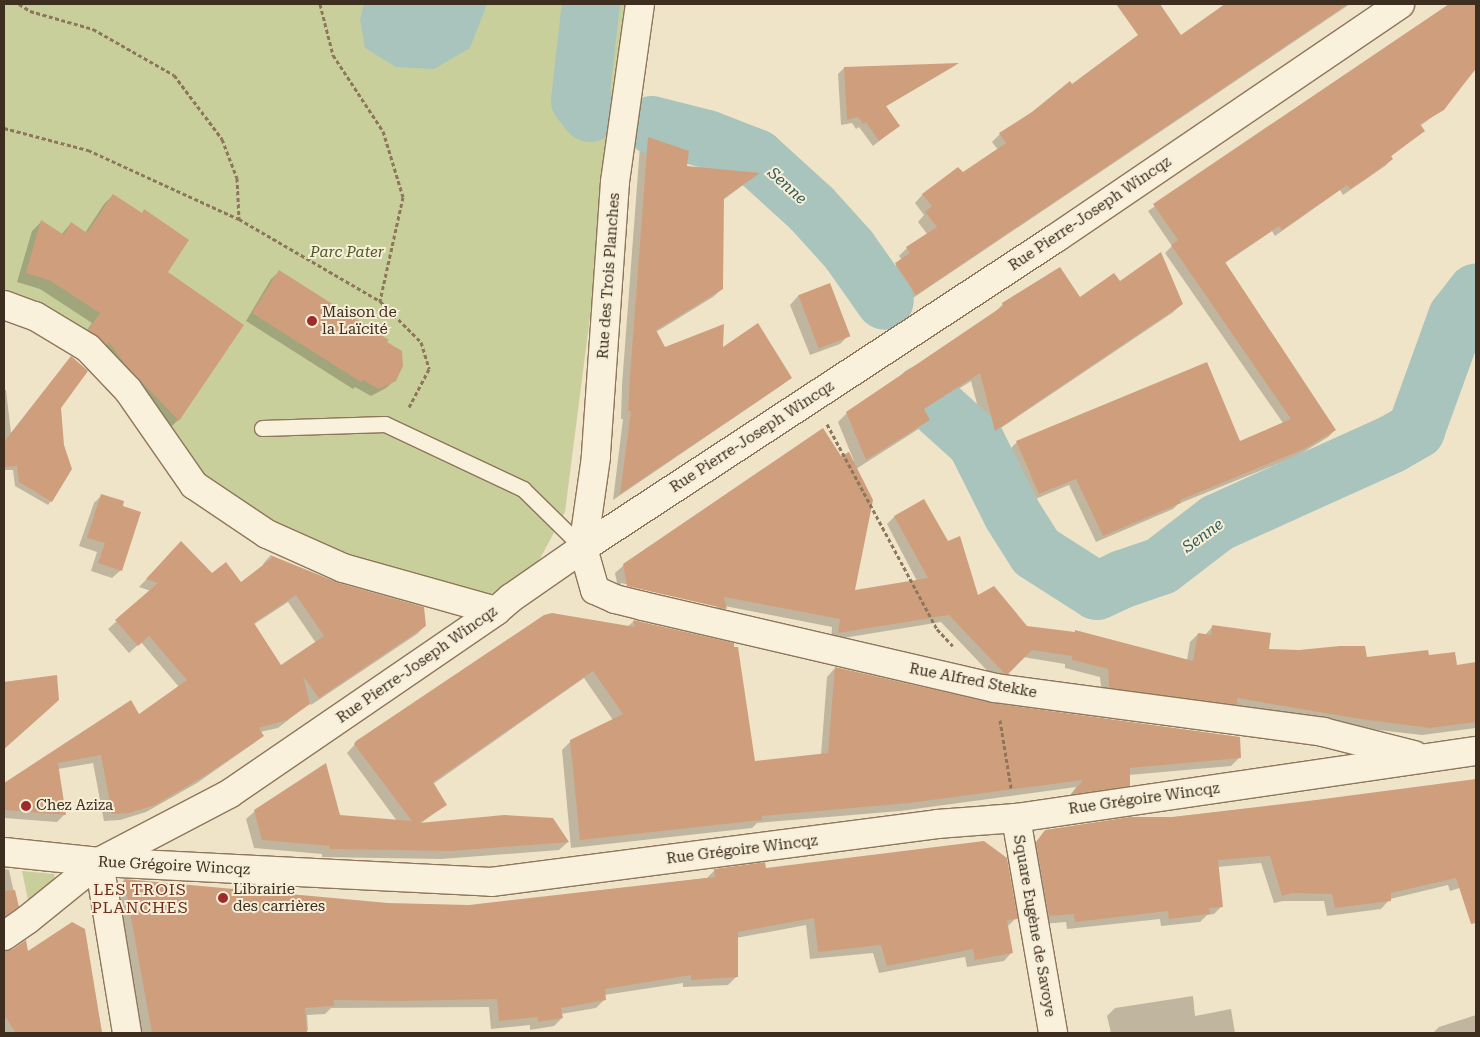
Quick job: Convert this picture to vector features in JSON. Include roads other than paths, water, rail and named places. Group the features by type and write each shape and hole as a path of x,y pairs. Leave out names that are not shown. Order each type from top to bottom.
{"street":[{"name":"Rue des Trois Planches","path":"584,548 596,457 615,182 640,4"},
{"name":"Rue Pierre-Joseph Wincqz","path":"4,936 27,920 99,862 229,794 496,611 511,598 584,548 1056,238 1400,4"},
{"path":"4,305 35,316 88,348 128,390 194,485 267,534 343,568 496,611"},
{"name":"Rue Alfred Stekke","path":"584,548 595,590 615,599 995,688 1323,732 1428,758"},
{"name":"Rue Grégoire Wincqz","path":"4,852 99,862 492,882 937,824 1016,818 1476,751"},
{"name":"Square Eugène de Savoye","path":"1016,818 1053,1033"},
{"path":"99,862 127,1033"}],"lane":[{"path":"262,428 385,424 523,489 584,548"}],"water":[{"path":"364,4 487,4 470,48 434,69 396,67 365,48 360,19"}],"waterway":[{"name":"Senne","path":"590,113 580,100 591,4"},
{"name":"Senne","path":"652,125 707,139 756,158 812,209 849,250 885,301"},
{"name":"Senne","path":"923,394 976,442 1012,514 1036,552 1097,591 1123,579 1161,566 1217,523 1392,444 1416,430 1457,317 1476,293"}],"place":[{"name":"Maison de la Laïcité","path":"312,321"},
{"name":"Chez Aziza","path":"26,806"},
{"name":"Librairie des carrières","path":"223,898"}],"district":[{"name":"LES TROIS PLANCHES","path":"140,899"}],"park label":[{"name":"Parc Pater","path":"347,253"}]}
